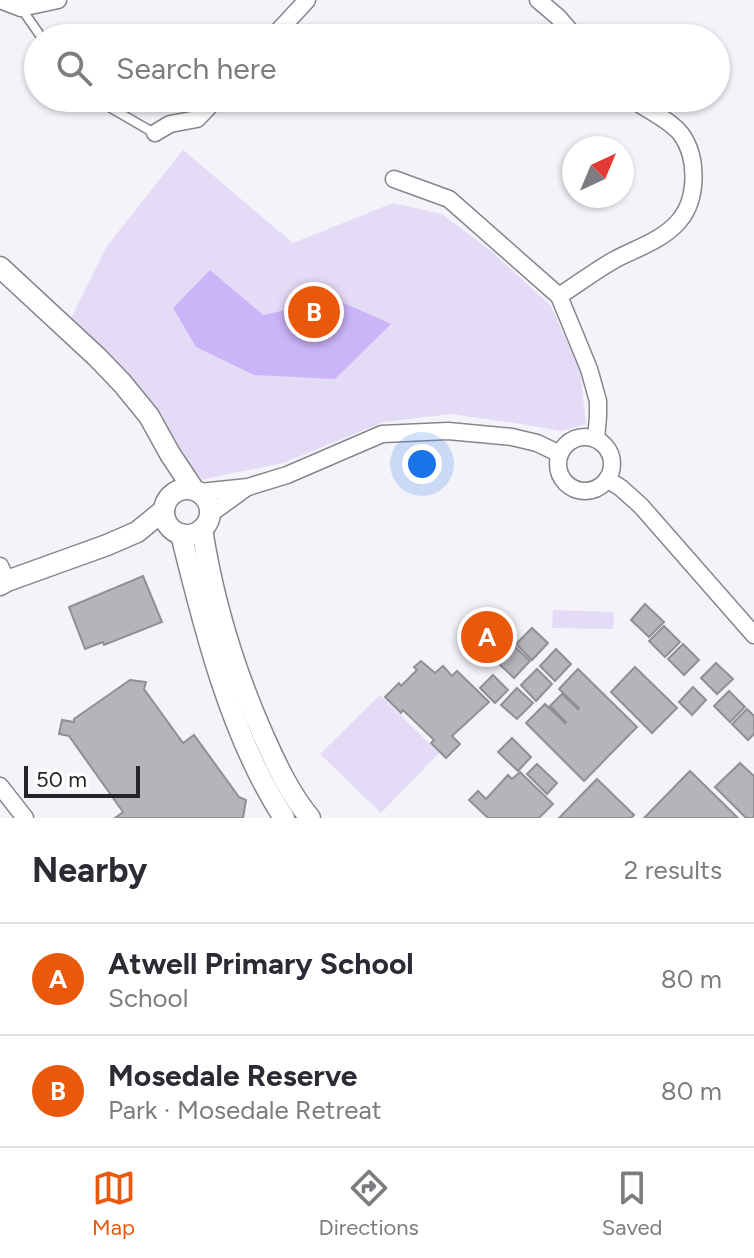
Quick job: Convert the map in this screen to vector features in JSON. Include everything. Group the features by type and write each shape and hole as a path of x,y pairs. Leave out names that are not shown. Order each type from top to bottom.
{"street":[{"path":"0,0 21,8 58,0"},
{"path":"285,24 307,0"},
{"path":"538,0 564,24"},
{"path":"155,133 170,124 197,119 204,112"},
{"path":"559,296 667,232 681,220 693,184 689,149 680,133 651,112"},
{"path":"394,179 449,199 559,296 589,369 598,401 596,439"},
{"path":"0,267 122,383 149,416 170,454 208,501 209,571 248,700 273,756 290,814"},
{"path":"2,577 107,545 137,532 180,489 197,491 248,487 287,475 382,434 448,431 512,437 537,443 560,454"},
{"path":"575,439 596,439 606,447 611,458 607,479 590,491 571,487 561,476 558,467 560,454 566,444 575,439"},
{"path":"170,454 166,522 177,532 231,709 256,765 290,814"},
{"path":"607,479 641,506 754,635"},
{"path":"137,532 190,535 248,487"},
{"path":"0,786 25,818"}],"lane":[{"path":"21,8 32,24"},
{"path":"118,112 155,133"}],"shaded area":[{"path":"183,150 293,243 393,203 442,214 491,251 551,306 580,371 586,424 562,431 451,414 384,422 283,463 200,480 144,400 71,318 107,246"},
{"path":"210,270 263,315 335,299 391,324 335,379 254,375 196,347 173,308"},
{"path":"553,610 614,612 613,629 552,628"},
{"path":"380,695 439,753 381,813 320,754"}],"building":[{"path":"143,576 162,622 104,645 103,642 85,649 69,607"},
{"path":"645,604 664,622 649,637 631,620"},
{"path":"664,626 680,642 665,657 649,641"},
{"path":"532,628 548,643 532,660 516,644"},
{"path":"683,644 699,660 684,675 668,659"},
{"path":"514,646 530,661 514,678 498,663"},
{"path":"556,649 571,664 555,681 540,666"},
{"path":"421,661 435,673 443,666 452,676 457,671 489,702 452,736 460,744 446,758 431,743 434,740 385,697 417,670 414,667"},
{"path":"716,663 733,679 717,694 701,678"},
{"path":"635,667 677,708 652,733 611,692"},
{"path":"537,669 552,684 536,701 521,685"},
{"path":"578,669 637,727 584,781 526,723 545,704 566,722 550,706 562,694 579,708 559,689"},
{"path":"493,675 508,690 495,703 480,688"},
{"path":"130,680 146,682 144,689 183,743 194,735 239,797 246,800 243,818 115,818 123,812 69,736 59,734 62,720 74,722"},
{"path":"693,687 706,700 692,715 679,702"},
{"path":"517,688 533,703 517,719 501,705"},
{"path":"729,691 745,707 730,722 714,706"},
{"path":"747,709 754,716 754,734 748,740 732,724"},
{"path":"512,738 531,757 518,771 498,752"},
{"path":"740,763 754,776 754,818 746,818 715,787"},
{"path":"537,764 557,783 547,794 527,774"},
{"path":"690,771 738,818 644,818"},
{"path":"520,772 553,804 539,818 488,818 469,800 478,791 486,799 508,775 512,779"},
{"path":"597,779 634,815 631,818 559,818"}],"place":[{"name":"Mosedale Reserve","path":"314,312"},
{"name":"Atwell Primary School","path":"487,637"}]}
